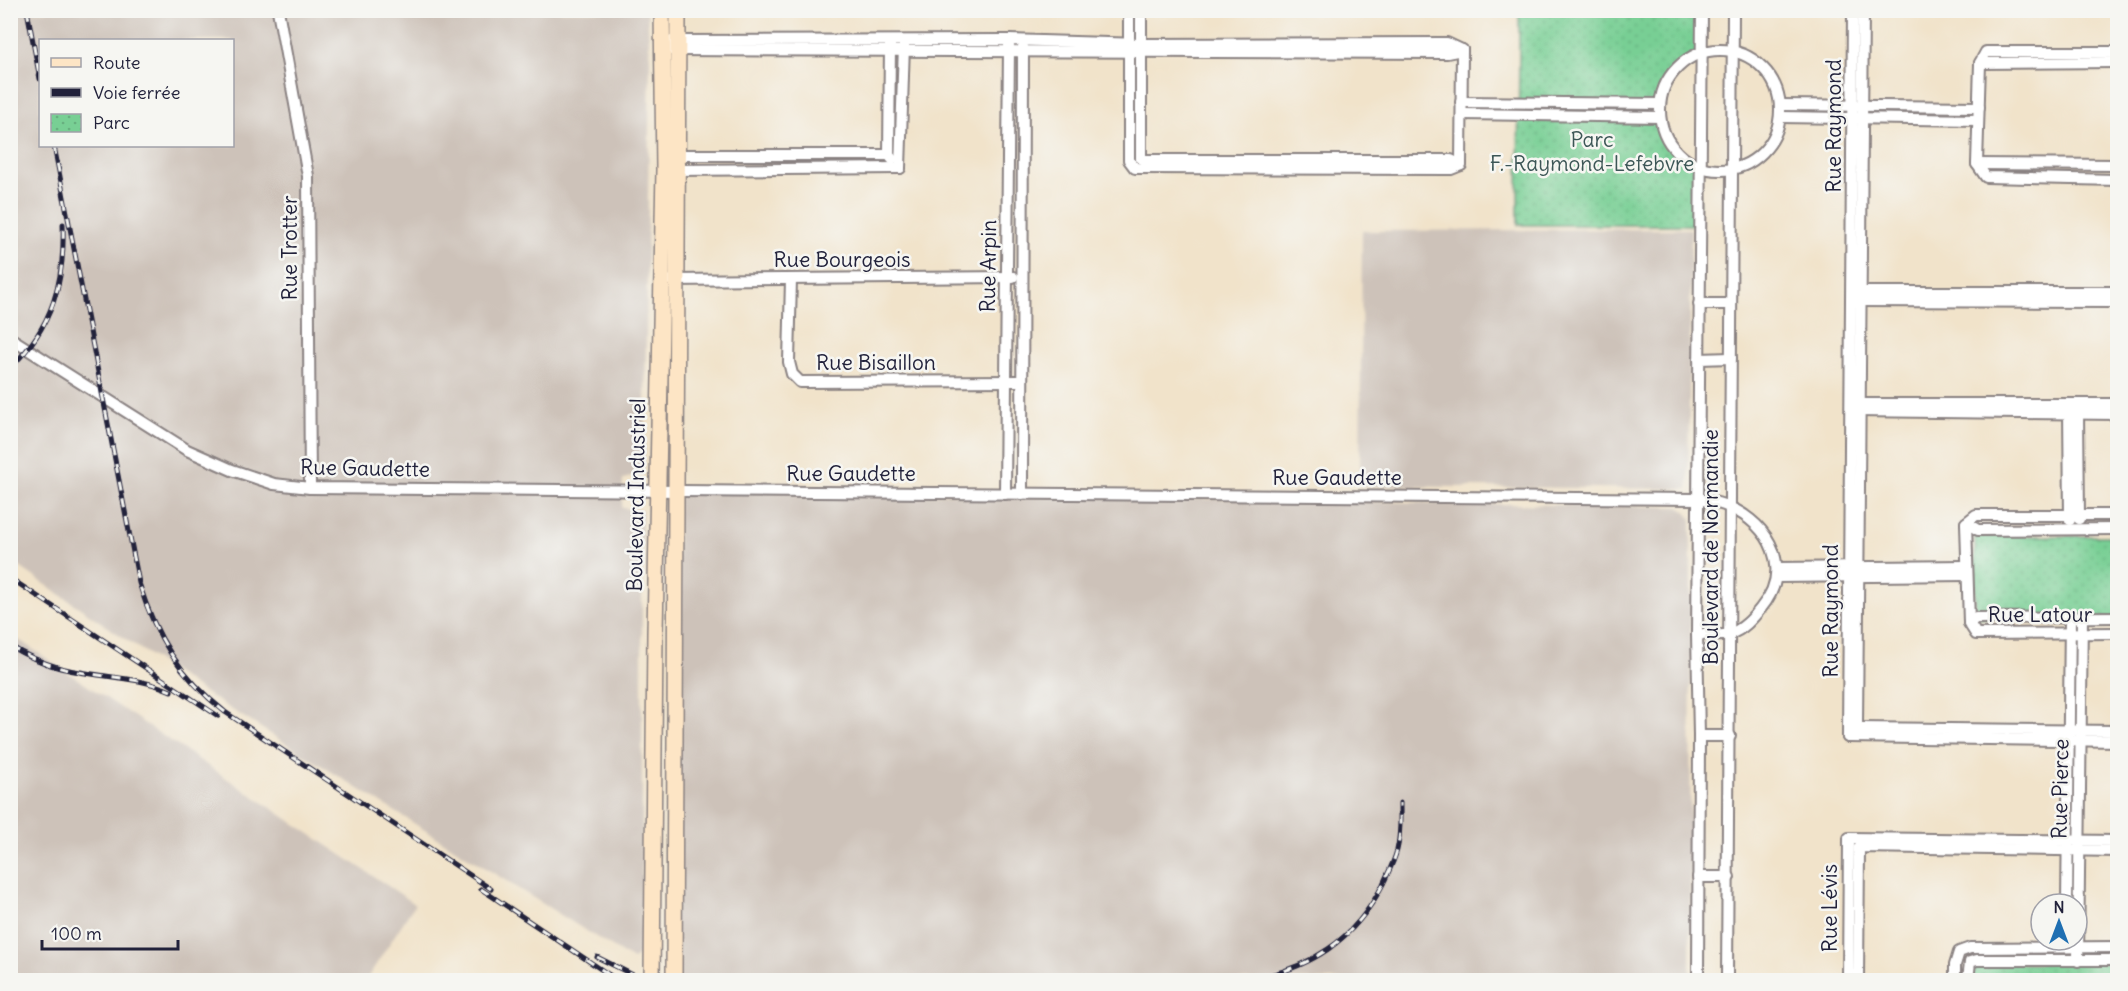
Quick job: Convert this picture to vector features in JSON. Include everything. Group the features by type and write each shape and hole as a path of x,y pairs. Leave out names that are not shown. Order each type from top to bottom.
{"street":[{"name":"Rue Trotter","path":"278,10 308,176 310,488"},
{"name":"Boulevard Industriel","path":"662,10 671,45"},
{"name":"Boulevard Industriel","path":"674,981 676,491 670,280 671,45 678,10"},
{"path":"1130,10 1129,48 1134,161"},
{"path":"1134,161 1141,10"},
{"name":"Boulevard de Normandie","path":"1698,981 1697,499 1702,10"},
{"name":"Boulevard de Normandie","path":"1727,981 1733,10"},
{"name":"Rue Raymond","path":"1853,10 1857,106 1854,486 1857,728"},
{"name":"Rue Raymond","path":"1857,106 1863,10"},
{"path":"671,45 904,45 1009,40 1023,46"},
{"name":"Rue Arpin","path":"1005,494 1009,40"},
{"path":"904,45 1009,51 1023,46 1295,48 1447,43 1462,50 1462,114 1456,167 1134,161"},
{"path":"890,45 889,155 900,168"},
{"path":"900,168 904,45"},
{"name":"Rue Arpin","path":"1022,494 1023,46"},
{"path":"1733,51 1752,59 1770,75 1778,92 1781,105 1780,117 1777,131 1764,152 1749,163 1733,169 1713,170 1686,159 1673,148 1660,117 1660,104 1665,87 1674,72 1687,60 1703,52 1733,51"},
{"path":"2118,52 2076,57 1983,57 1977,164 1986,177 2118,180"},
{"path":"2076,57 2118,62"},
{"path":"1461,102 1660,104"},
{"path":"1601,103 1601,116"},
{"path":"1781,105 1979,107"},
{"path":"1462,114 1660,117"},
{"path":"1780,117 1978,120"},
{"path":"671,162 799,155 889,155"},
{"path":"799,155 799,169"},
{"path":"671,162 799,169 900,168"},
{"path":"1977,164 2118,165"},
{"path":"2074,165 2074,179"},
{"name":"Rue Bourgeois","path":"670,280 1022,277"},
{"name":"Rue Bisaillon","path":"791,279 789,362 792,374 800,381 1022,381"},
{"name":"Boulevard Industriel","path":"652,981 657,491 670,280"},
{"path":"1856,297 2077,297 2118,292"},
{"path":"2077,297 2118,302"},
{"path":"1700,304 1731,304"},
{"name":"Rue Gaudette","path":"10,338 187,450 232,471 274,484 310,488 1697,499 1729,507"},
{"path":"1699,359 1731,358"},
{"path":"1855,408 2073,408 2118,404"},
{"path":"2073,408 2118,414"},
{"path":"2073,408 2075,529"},
{"path":"1697,634 1728,634 1746,625 1772,596 1777,573 1774,553 1762,530 1747,516 1729,507"},
{"path":"2118,515 1976,514 1966,523 1978,530 2118,529"},
{"name":"Rue Latour","path":"1966,523 1969,623 1976,634 2118,633"},
{"path":"1777,573 1967,570"},
{"name":"Rue Raymond","path":"1848,737 1854,572"},
{"name":"Rue Pierce","path":"2076,617 2075,734 2079,892"},
{"name":"Rue Latour","path":"1969,623 1976,618 2118,617"},
{"path":"655,633 675,635"},
{"path":"654,697 675,702"},
{"path":"1848,737 1857,728 1964,734"},
{"path":"1848,737 2075,734 2118,731"},
{"path":"2075,734 2118,741"},
{"name":"Rue Pierce","path":"2067,892 2075,734"},
{"path":"1699,736 1730,736"},
{"path":"653,814 673,819"},
{"name":"Rue Lévis","path":"1849,838 1859,847 1965,844 2079,845 2118,841"},
{"name":"Rue Lévis","path":"1849,838 1965,844"},
{"name":"Rue Lévis","path":"1849,838 1853,979"},
{"name":"Rue Lévis","path":"2079,845 2118,851"},
{"name":"Rue Lévis","path":"1853,979 1859,847"},
{"path":"1698,877 1729,877"},
{"path":"1959,952 1970,948 2029,946"},
{"path":"2089,947 2118,947"},
{"path":"1959,952 1970,962"},
{"path":"1955,981 1955,964 1959,952"},
{"path":"2067,952 2067,961"},
{"name":"Rue Pierce","path":"2078,961 2079,952"},
{"path":"1970,962 1977,960 2118,960"},
{"path":"1968,981 1970,962"}],"shaded area":[{"path":"10,11 647,11 650,60 644,474 623,479 622,508 642,510 642,950 633,960 205,693 11,561"},
{"path":"1691,229 1688,489 1360,486 1362,231"},
{"path":"678,490 1679,507 1686,511 1691,519 1690,980 671,980"},
{"path":"10,634 415,904 366,980 11,980"}],"green space":[{"name":"Parc F.-Raymond-Lefebvre","path":"1519,11 1702,11 1703,51 1677,64 1664,83 1657,108 1664,134 1679,152 1699,166 1699,225 1518,225"},
{"path":"1975,536 2117,536 2117,618 1975,618"},
{"path":"2117,963 2117,980 1974,980 1975,964"}],"railway":[{"path":"27,10 39,74"},
{"path":"54,147 139,583 153,621 172,655 195,684 225,712 491,889"},
{"path":"10,368 37,336 53,302 62,265 63,224"},
{"path":"10,578 218,716"},
{"path":"10,646 33,658 71,671 129,679 171,691"},
{"path":"1249,980 1271,975 1311,960 1328,949 1359,921 1372,904 1394,859 1399,839 1400,803"},
{"path":"481,889 617,980"},
{"path":"597,957 633,975 653,980"},
{"path":"989,980 1084,980"}]}
